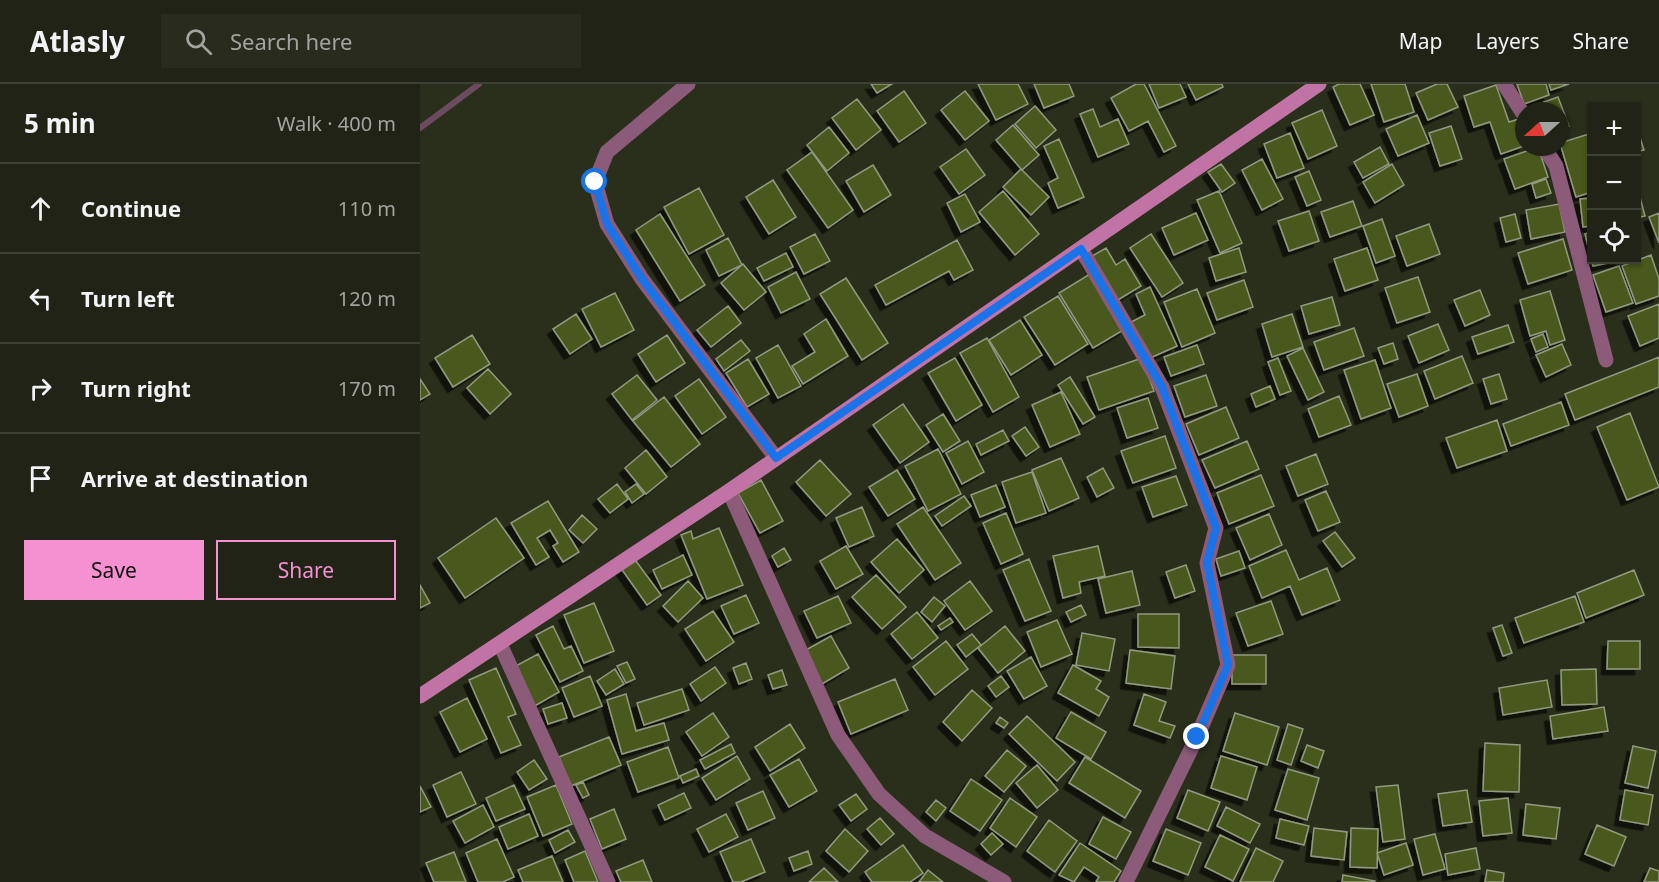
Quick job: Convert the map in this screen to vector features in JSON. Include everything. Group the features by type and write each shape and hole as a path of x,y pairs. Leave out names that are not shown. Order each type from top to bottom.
{"street":[{"path":"688,84 607,152 595,182 607,224 642,279 776,458"},
{"path":"420,696 729,490 1320,84"},
{"path":"1504,84 1516,102"},
{"path":"1550,156 1556,166 1605,360"},
{"path":"1081,249 1162,387 1216,528 1207,563 1228,665 1197,737 1126,882"},
{"path":"729,490 838,735 879,794 925,836 1004,882"},
{"path":"500,644 608,882"}],"building":[{"path":"871,84 892,84 877,93"},
{"path":"978,84 1018,84 1028,104 996,120"},
{"path":"1034,84 1069,84 1074,96 1044,108"},
{"path":"1136,84 1144,84 1176,146 1164,152 1148,121 1129,131 1111,98"},
{"path":"1149,84 1180,84 1186,97 1159,108"},
{"path":"1188,84 1222,84 1223,87 1196,100"},
{"path":"1339,84 1360,84 1374,115 1350,125 1333,87"},
{"path":"1371,84 1405,84 1414,112 1384,122"},
{"path":"1437,84 1447,84 1458,107 1428,120 1416,93"},
{"path":"1517,84 1546,84 1549,95 1523,102"},
{"path":"1549,84 1569,84 1551,90"},
{"path":"1496,85 1509,122 1515,120 1515,149 1501,154 1490,122 1474,127 1464,96"},
{"path":"904,91 926,123 899,142 877,111"},
{"path":"965,91 989,121 965,140 941,110"},
{"path":"1558,97 1560,102 1544,102"},
{"path":"857,99 881,130 856,150 832,118"},
{"path":"1035,106 1056,130 1036,148 1015,124"},
{"path":"1093,109 1100,127 1118,119 1129,144 1098,157 1080,114"},
{"path":"1322,110 1337,146 1308,159 1292,123"},
{"path":"1417,115 1429,143 1398,156 1386,129"},
{"path":"1013,125 1039,155 1022,170 996,140"},
{"path":"1451,126 1462,159 1440,166 1429,133"},
{"path":"829,127 849,153 827,171 807,145"},
{"path":"1290,133 1304,168 1277,178 1264,144"},
{"path":"1587,135 1587,194 1576,197 1564,156 1569,156 1569,140"},
{"path":"1059,139 1084,197 1058,208 1048,183 1058,178 1044,146"},
{"path":"1380,147 1389,164 1363,178 1354,162"},
{"path":"966,149 985,175 959,194 940,167"},
{"path":"812,152 853,210 828,228 787,170"},
{"path":"1515,155 1541,156 1548,177 1515,189 1504,159"},
{"path":"1262,159 1283,199 1262,210 1242,170"},
{"path":"1221,164 1235,183 1222,192 1208,172"},
{"path":"1392,164 1404,185 1375,203 1363,182"},
{"path":"873,165 891,195 864,212 846,181"},
{"path":"1021,169 1049,197 1031,215 1003,187"},
{"path":"1309,171 1321,200 1307,206 1295,177"},
{"path":"1546,179 1551,193 1536,198 1532,184"},
{"path":"773,180 796,217 769,234 746,197"},
{"path":"699,188 724,235 689,254 664,207"},
{"path":"1003,191 1039,234 1015,255 979,212"},
{"path":"1219,191 1242,243 1220,253 1197,200"},
{"path":"965,194 980,222 961,232 947,203"},
{"path":"1587,198 1587,227 1583,227 1580,199"},
{"path":"1353,201 1362,226 1330,237 1321,212"},
{"path":"1641,201 1645,216 1641,217"},
{"path":"1559,204 1565,232 1531,239 1526,210"},
{"path":"1309,211 1319,241 1289,251 1278,221"},
{"path":"1196,213 1208,240 1174,255 1162,228"},
{"path":"1659,213 1659,243 1649,217"},
{"path":"660,214 705,285 680,301 636,230"},
{"path":"1515,214 1521,238 1506,242 1500,218"},
{"path":"1382,219 1395,256 1376,263 1363,226"},
{"path":"1429,224 1440,254 1407,266 1396,236"},
{"path":"815,234 830,261 804,274 790,247"},
{"path":"1151,234 1183,283 1162,297 1130,248"},
{"path":"728,238 742,265 719,276 706,250"},
{"path":"1563,239 1572,270 1528,284 1518,253"},
{"path":"957,240 973,270 954,280 949,271 886,305 875,285"},
{"path":"1106,248 1116,265 1125,259 1141,286 1113,303 1087,259"},
{"path":"1239,248 1246,272 1216,281 1209,258"},
{"path":"1367,248 1378,280 1345,291 1334,259"},
{"path":"786,253 793,267 764,281 757,268"},
{"path":"1651,255 1659,279 1659,296 1636,304 1622,266 1641,264 1641,259"},
{"path":"743,264 766,292 744,310 721,283"},
{"path":"1619,266 1633,303 1606,312 1593,275"},
{"path":"796,272 810,299 781,313 768,287"},
{"path":"1090,274 1125,329 1093,348 1059,293"},
{"path":"1418,277 1430,312 1397,323 1385,288"},
{"path":"846,278 888,343 862,360 820,294"},
{"path":"1244,280 1253,307 1217,320 1207,293"},
{"path":"1150,287 1177,346 1148,359 1131,322 1145,315 1136,294"},
{"path":"1197,289 1215,333 1182,347 1164,302"},
{"path":"1480,290 1490,315 1465,326 1454,300"},
{"path":"1550,291 1565,340 1550,345 1546,331 1530,336 1520,300"},
{"path":"615,293 634,330 601,347 582,309"},
{"path":"1058,296 1088,344 1055,365 1024,317"},
{"path":"1332,297 1340,325 1309,334 1301,306"},
{"path":"1659,304 1659,338 1640,346 1628,316"},
{"path":"728,306 741,323 711,347 697,330"},
{"path":"576,314 592,339 570,354 553,329"},
{"path":"1292,314 1303,347 1272,357 1262,324"},
{"path":"826,319 848,356 803,384 792,366 815,352 804,334"},
{"path":"1020,320 1042,355 1011,375 989,340"},
{"path":"1438,324 1449,350 1419,363 1408,336"},
{"path":"1508,325 1514,342 1478,354 1472,337"},
{"path":"1354,328 1364,356 1324,370 1314,342"},
{"path":"1543,334 1548,347 1536,352 1531,339"},
{"path":"472,335 490,364 453,387 435,358"},
{"path":"667,335 685,363 656,382 638,354"},
{"path":"987,338 1019,397 993,412 960,353"},
{"path":"741,340 750,351 724,371 716,359"},
{"path":"1393,343 1398,359 1384,364 1378,348"},
{"path":"1562,344 1571,365 1546,377 1536,355"},
{"path":"778,345 801,386 778,398 756,358"},
{"path":"1197,345 1204,364 1171,376 1164,357"},
{"path":"1303,348 1324,392 1308,400 1287,356"},
{"path":"1462,356 1473,383 1435,399 1424,371"},
{"path":"1659,357 1659,387 1575,420 1565,394"},
{"path":"955,358 982,405 956,421 928,373"},
{"path":"1142,358 1154,391 1099,410 1087,377"},
{"path":"1278,358 1291,391 1280,395 1268,362"},
{"path":"748,359 769,394 747,407 726,373"},
{"path":"1375,360 1391,408 1361,419 1344,370"},
{"path":"488,369 511,394 490,414 467,388"},
{"path":"1417,374 1428,406 1399,417 1387,384"},
{"path":"1499,374 1507,399 1491,404 1483,379"},
{"path":"637,375 657,400 632,420 612,394"},
{"path":"1206,375 1217,406 1185,417 1174,386"},
{"path":"1070,377 1095,417 1083,424 1058,385"},
{"path":"420,379 430,394 420,400"},
{"path":"699,379 726,417 702,434 675,396"},
{"path":"1270,386 1275,399 1256,407 1251,394"},
{"path":"1061,392 1080,434 1050,447 1032,405"},
{"path":"1339,396 1351,425 1319,437 1308,409"},
{"path":"664,397 700,444 671,467 633,421"},
{"path":"1148,398 1158,428 1127,438 1117,408"},
{"path":"1561,402 1569,425 1511,446 1503,424"},
{"path":"903,404 929,442 900,463 873,425"},
{"path":"1226,407 1239,438 1199,455 1186,424"},
{"path":"1630,413 1659,487 1627,500 1597,427"},
{"path":"943,414 960,441 943,452 926,425"},
{"path":"1497,420 1507,451 1457,468 1446,438"},
{"path":"1025,427 1039,447 1026,456 1012,436"},
{"path":"1003,430 1009,441 981,455 976,444"},
{"path":"1165,436 1176,468 1133,483 1121,451"},
{"path":"968,441 984,472 962,484 946,453"},
{"path":"1247,441 1259,469 1215,488 1202,460"},
{"path":"938,449 961,494 928,511 905,466"},
{"path":"646,450 667,477 646,494 625,468"},
{"path":"1316,454 1328,484 1298,496 1286,466"},
{"path":"1061,458 1079,498 1049,511 1032,470"},
{"path":"820,460 851,494 826,516 796,482"},
{"path":"1103,468 1114,488 1097,497 1087,477"},
{"path":"897,470 915,499 888,516 869,487"},
{"path":"1032,472 1046,513 1016,523 1002,482"},
{"path":"1261,475 1274,506 1229,524 1217,493"},
{"path":"1176,476 1187,505 1153,517 1142,487"},
{"path":"761,480 783,521 760,533 738,493"},
{"path":"617,484 628,499 610,513 598,499"},
{"path":"636,484 644,494 632,503 625,492"},
{"path":"996,485 1005,507 980,517 971,495"},
{"path":"1326,491 1340,522 1318,531 1305,500"},
{"path":"964,496 971,506 942,526 935,516"},
{"path":"548,501 579,552 563,562 553,546 558,543 550,530 537,538 549,557 536,565 511,523"},
{"path":"862,507 874,536 849,547 836,518"},
{"path":"923,507 961,563 935,580 897,524"},
{"path":"1006,513 1023,554 1001,564 983,523"},
{"path":"1269,514 1282,545 1250,560 1236,528"},
{"path":"582,515 597,529 583,543 569,530"},
{"path":"496,518 524,558 465,598 438,558"},
{"path":"719,528 743,585 707,599 681,535 691,531 693,539"},
{"path":"1335,532 1355,558 1342,567 1323,541"},
{"path":"897,539 924,570 899,593 871,562"},
{"path":"846,546 863,574 836,589 820,561"},
{"path":"1098,546 1105,576 1079,582 1081,593 1063,598 1053,556"},
{"path":"784,548 791,560 778,567 772,556"},
{"path":"1286,550 1299,580 1327,568 1340,600 1302,615 1290,586 1262,598 1249,566"},
{"path":"1239,551 1245,568 1221,576 1216,559"},
{"path":"683,555 692,575 662,589 653,570"},
{"path":"633,557 661,595 647,605 620,567"},
{"path":"1029,559 1051,611 1025,621 1003,570"},
{"path":"1186,565 1195,591 1175,598 1166,572"},
{"path":"1634,570 1644,595 1586,618 1577,593"},
{"path":"1132,571 1140,605 1106,613 1098,579"},
{"path":"876,575 906,607 882,629 852,597"},
{"path":"688,581 703,598 678,622 663,606"},
{"path":"970,581 992,611 965,630 944,601"},
{"path":"420,585 430,603 420,608"},
{"path":"746,595 759,623 734,634 721,606"},
{"path":"838,596 851,623 817,638 804,611"},
{"path":"1575,596 1584,622 1524,643 1515,618"},
{"path":"934,597 945,606 932,622 921,612"},
{"path":"1271,601 1283,634 1248,646 1236,613"},
{"path":"594,603 614,651 584,663 564,615"},
{"path":"1081,605 1086,615 1071,622 1066,612"},
{"path":"713,611 734,642 706,661 685,629"},
{"path":"917,612 938,638 912,659 891,634"},
{"path":"1138,614 1179,614 1179,648 1138,647"},
{"path":"950,618 953,622 941,630 938,626"},
{"path":"1057,620 1072,654 1041,667 1027,632"},
{"path":"1502,625 1512,653 1503,656 1493,628"},
{"path":"553,626 564,649 571,646 583,671 560,682 536,635"},
{"path":"1005,626 1025,651 998,673 978,648"},
{"path":"1082,633 1115,639 1109,671 1076,665"},
{"path":"972,634 981,645 966,657 957,645"},
{"path":"831,636 849,668 822,684 804,651"},
{"path":"946,641 968,669 935,695 913,667"},
{"path":"1608,641 1640,641 1640,669 1607,669"},
{"path":"1130,650 1175,656 1171,689 1126,683"},
{"path":"538,654 559,692 533,707 512,668"},
{"path":"1232,655 1266,655 1266,684 1232,684"},
{"path":"1031,657 1047,686 1024,699 1007,671"},
{"path":"627,662 635,679 626,683 617,666"},
{"path":"746,663 752,679 739,684 733,668"},
{"path":"1073,665 1101,681 1096,689 1109,697 1099,716 1058,693"},
{"path":"715,667 726,683 701,701 690,684"},
{"path":"496,668 516,714 508,717 521,745 501,753 469,680"},
{"path":"615,669 624,684 606,695 597,681"},
{"path":"1596,669 1597,704 1562,705 1561,670"},
{"path":"782,670 787,685 773,689 768,675"},
{"path":"590,676 602,706 574,717 562,688"},
{"path":"1001,676 1009,687 996,697 988,686"},
{"path":"895,679 908,710 851,734 838,702"},
{"path":"1547,680 1552,707 1503,715 1499,688"},
{"path":"682,689 689,710 644,725 637,703"},
{"path":"972,690 992,708 962,741 943,722"},
{"path":"626,694 636,731 664,723 669,740 622,754 607,700"},
{"path":"1144,694 1166,702 1159,721 1175,726 1170,738 1134,725"},
{"path":"467,698 487,739 460,752 440,712"},
{"path":"562,703 567,718 548,724 543,709"},
{"path":"1604,707 1608,731 1553,739 1550,716"},
{"path":"1071,712 1106,732 1091,759 1056,738"},
{"path":"713,713 729,737 702,756 686,732"},
{"path":"1235,713 1279,727 1267,765 1223,751"},
{"path":"1027,716 1075,762 1057,781 1009,734"},
{"path":"1000,717 1008,723 1004,728 996,723"},
{"path":"790,724 805,748 770,771 755,747"},
{"path":"1288,724 1303,729 1291,765 1277,760"},
{"path":"609,737 621,765 571,786 559,757"},
{"path":"1485,743 1520,745 1519,792 1483,791"},
{"path":"731,744 735,753 705,769 700,760"},
{"path":"1307,745 1324,751 1318,768 1301,761"},
{"path":"1633,746 1656,751 1648,788 1625,783"},
{"path":"668,747 679,778 638,792 627,762"},
{"path":"1007,750 1026,766 1004,792 985,776"},
{"path":"737,756 750,779 716,800 702,778"},
{"path":"1221,756 1257,767 1247,800 1211,788"},
{"path":"1085,757 1141,791 1125,818 1069,783"},
{"path":"799,759 817,791 789,807 770,775"},
{"path":"534,760 547,779 529,790 517,772"},
{"path":"1037,765 1058,790 1037,808 1016,783"},
{"path":"696,769 699,776 683,783 680,776"},
{"path":"1288,769 1319,778 1307,820 1275,810"},
{"path":"461,772 476,804 447,817 433,785"},
{"path":"971,779 1002,800 980,831 950,811"},
{"path":"583,782 589,795 583,798 576,785"},
{"path":"514,785 525,809 496,821 486,798"},
{"path":"556,785 572,824 543,836 527,797"},
{"path":"1398,785 1405,839 1383,842 1376,787"},
{"path":"420,786 431,807 420,812"},
{"path":"1188,790 1220,802 1208,831 1177,818"},
{"path":"1467,790 1472,822 1443,826 1438,794"},
{"path":"1625,790 1653,795 1648,825 1620,820"},
{"path":"763,791 775,818 748,830 736,803"},
{"path":"684,793 691,808 665,820 658,805"},
{"path":"856,794 867,809 851,821 839,805"},
{"path":"1010,798 1037,817 1016,847 990,828"},
{"path":"1508,798 1512,833 1483,836 1479,801"},
{"path":"936,800 946,808 936,821 926,812"},
{"path":"1526,804 1560,808 1556,839 1523,835"},
{"path":"483,805 494,827 465,843 453,821"},
{"path":"1226,807 1260,824 1250,843 1217,826"},
{"path":"614,809 626,839 602,849 590,819"},
{"path":"529,814 538,836 508,849 499,827"},
{"path":"726,814 738,837 709,852 697,829"},
{"path":"1103,817 1131,832 1116,859 1089,844"},
{"path":"880,818 894,834 881,845 867,829"},
{"path":"1280,819 1309,826 1304,845 1276,838"},
{"path":"1049,820 1077,841 1055,872 1027,851"},
{"path":"1597,825 1626,837 1614,866 1585,854"},
{"path":"1314,828 1347,832 1344,860 1311,856"},
{"path":"1351,828 1378,829 1377,868 1350,867"},
{"path":"845,829 868,851 849,872 826,851"},
{"path":"1166,829 1201,843 1188,875 1153,861"},
{"path":"568,830 575,842 555,853 549,840"},
{"path":"992,833 1003,844 991,855 981,844"},
{"path":"1435,834 1445,869 1423,875 1414,839"},
{"path":"1220,835 1249,849 1233,881 1205,867"},
{"path":"497,839 514,877 503,882 478,882 466,853"},
{"path":"751,839 765,872 741,882 733,882 720,852"},
{"path":"1080,843 1121,871 1114,882 1096,882 1099,877 1084,867 1074,882 1059,875"},
{"path":"1406,843 1413,865 1384,875 1377,853"},
{"path":"903,845 923,873 910,882 872,882 865,872"},
{"path":"1256,848 1283,861 1273,882 1240,882"},
{"path":"1476,848 1480,869 1448,875 1445,854"},
{"path":"585,851 598,882 574,882 565,860"},
{"path":"808,851 812,864 794,871 789,858"},
{"path":"454,852 466,882 434,882 426,863"},
{"path":"552,856 563,882 523,882 518,870"},
{"path":"643,860 652,882 621,882 616,871"},
{"path":"824,868 838,882 809,882"},
{"path":"1650,868 1659,871 1659,882 1644,882"},
{"path":"928,870 943,882 919,882"},
{"path":"1487,870 1504,873 1503,882 1485,882"},
{"path":"1343,875 1375,881 1375,882 1342,882"}],"waterway":[{"path":"420,128 479,84"}],"route":[{"path":"595,182 607,224 642,279 776,458 1081,249 1162,387 1216,528 1207,563 1228,665 1197,737"}]}
